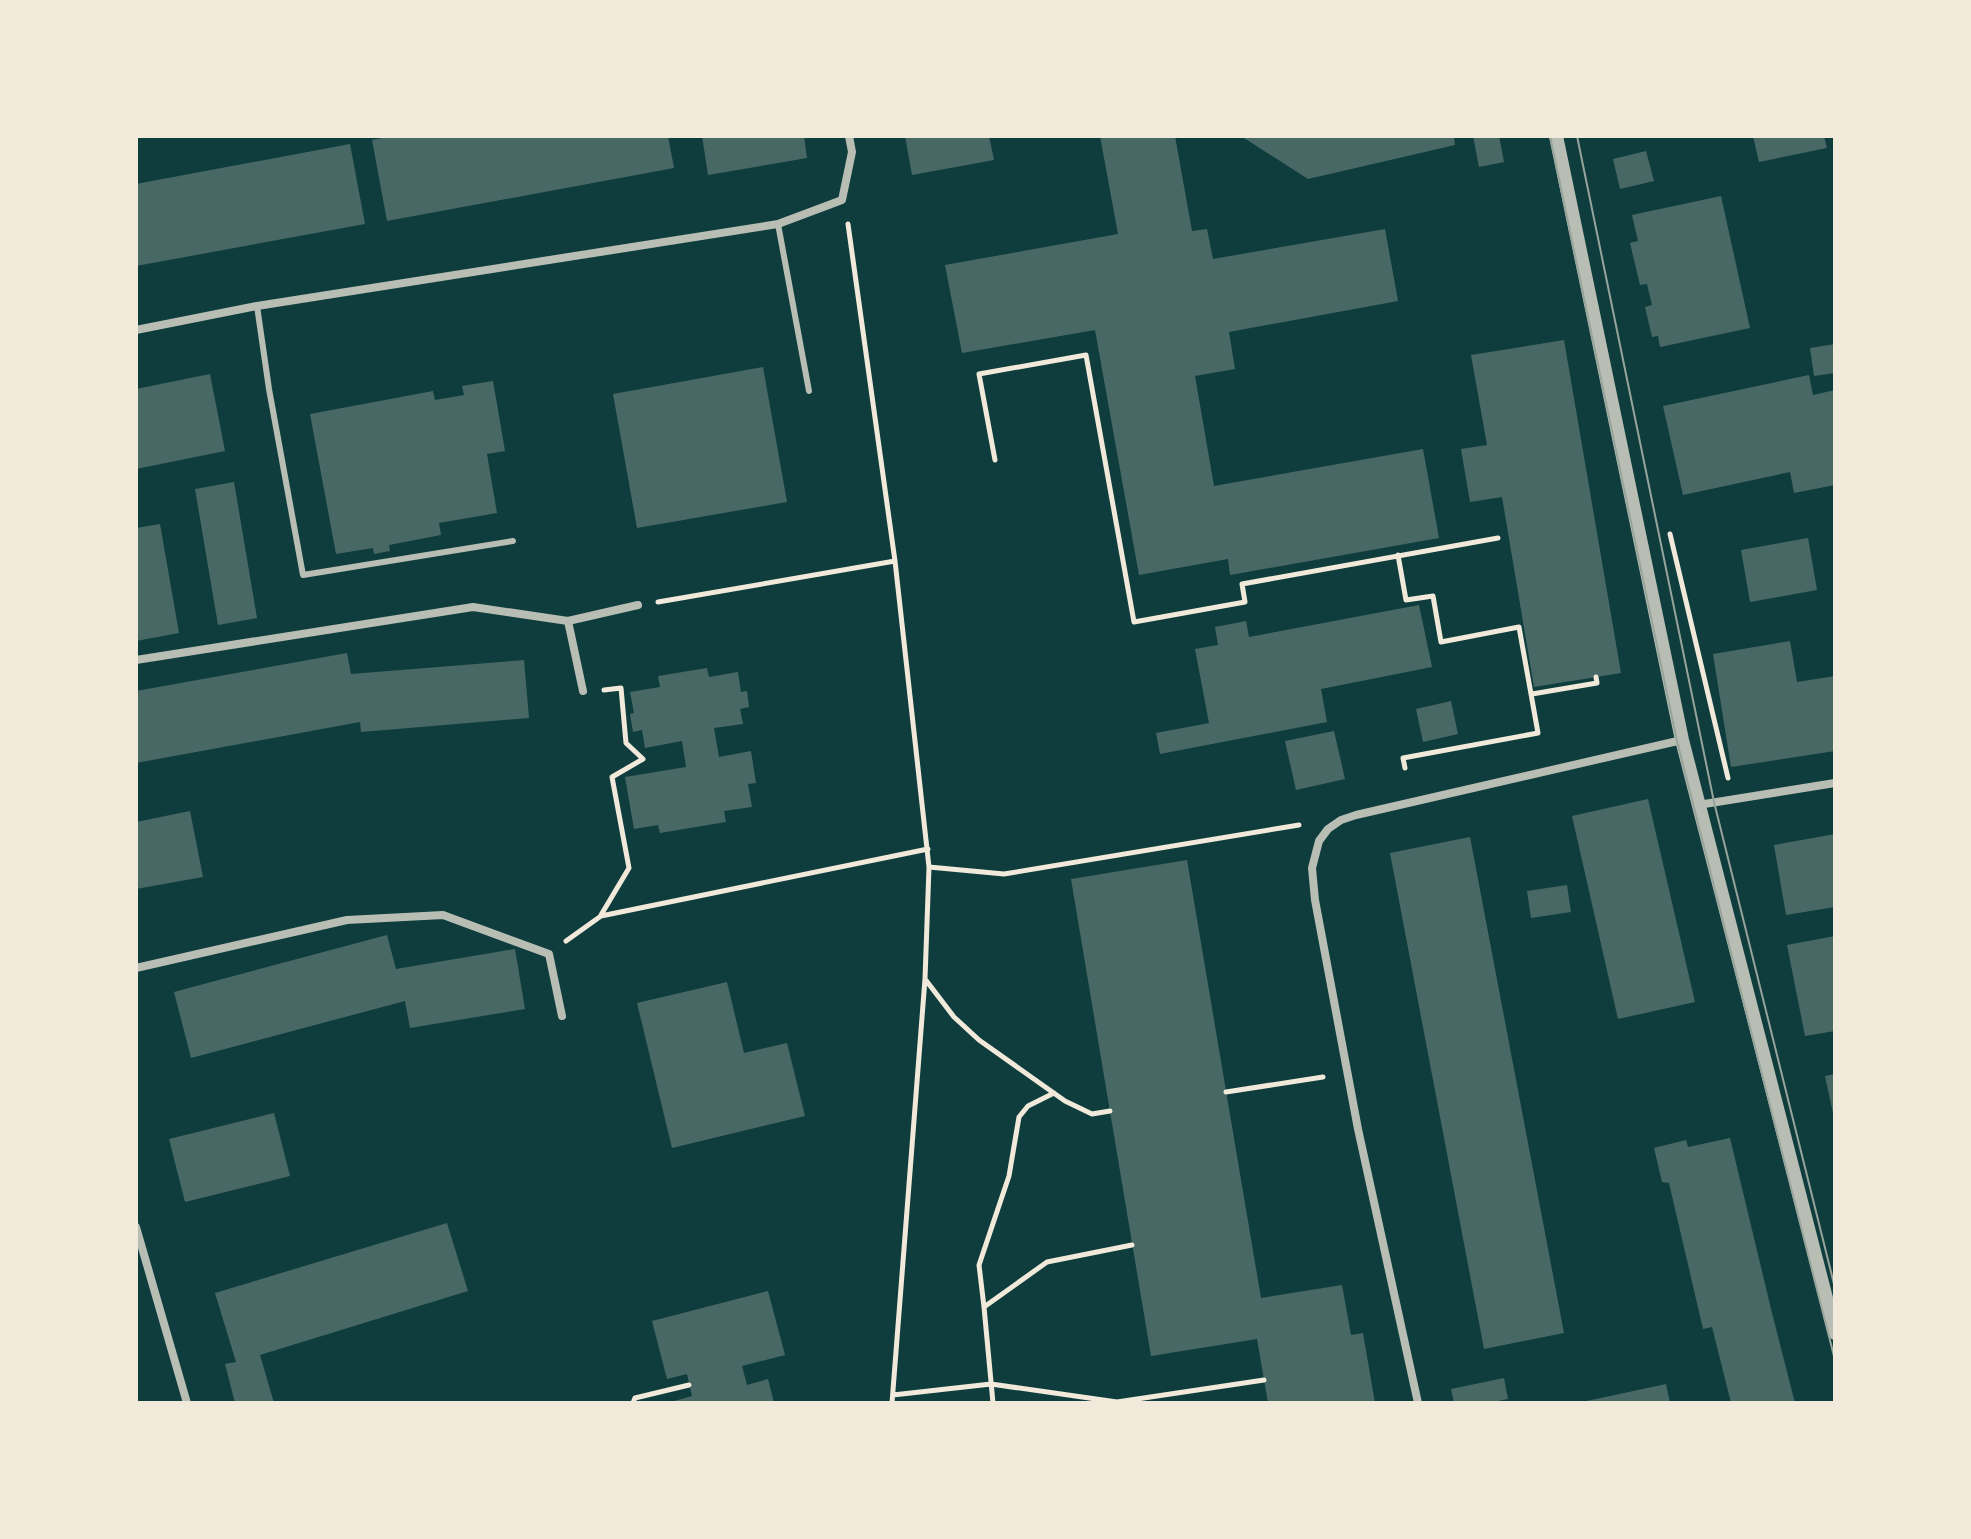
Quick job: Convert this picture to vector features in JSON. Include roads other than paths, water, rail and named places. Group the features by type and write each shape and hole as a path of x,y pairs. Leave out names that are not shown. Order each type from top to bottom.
{"street":[{"path":"136,330 257,306 778,224 842,200 852,152 849,136"},
{"path":"1556,136 1682,740 1835,1333"},
{"path":"136,660 473,607 568,621 638,605"},
{"path":"568,621 583,691"},
{"path":"1418,1403 1315,900 1314,853 1328,829 1356,815 1682,740"},
{"path":"1698,805 1835,783"},
{"path":"136,968 347,920 443,915 549,954 562,1016"},
{"path":"136,1227 187,1403"}],"lane":[{"path":"778,224 809,391"},
{"path":"257,306 303,575 513,541"}],"tram line":[{"path":"1550,136 1677,741 1835,1360"},
{"path":"1577,136 1714,802 1835,1288"}]}
